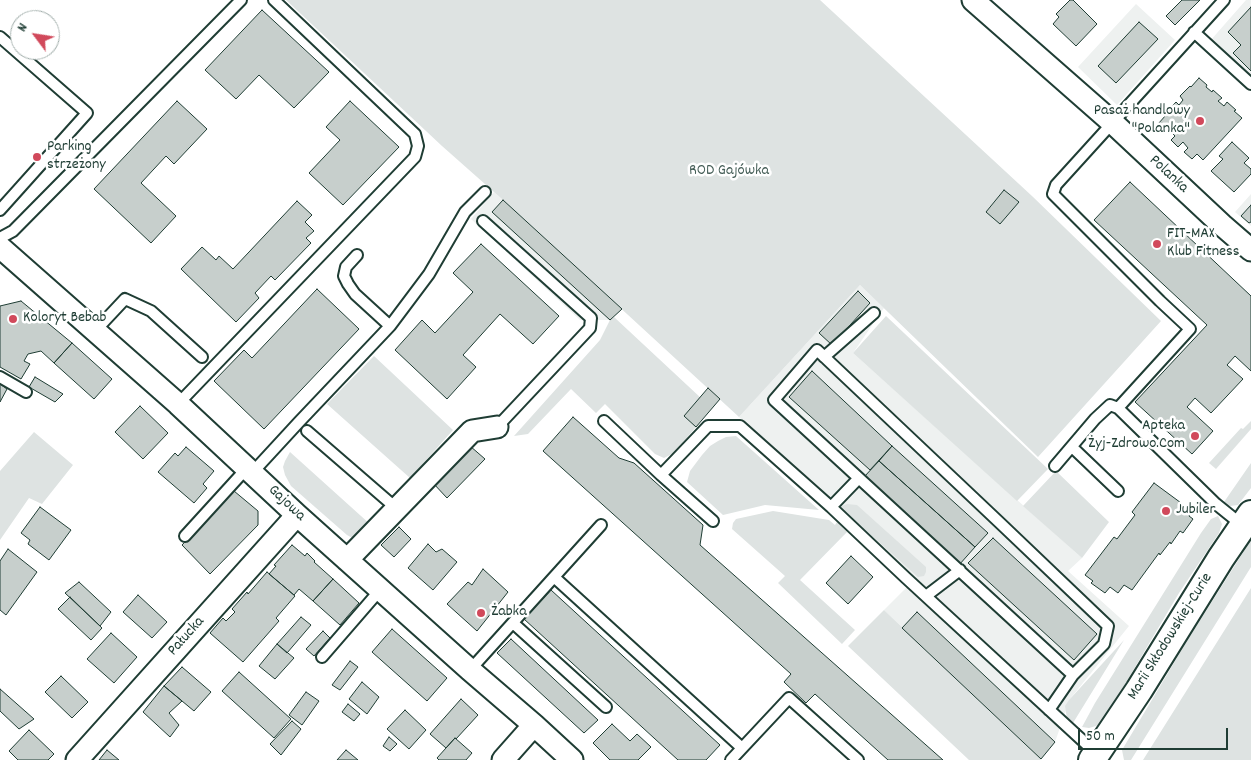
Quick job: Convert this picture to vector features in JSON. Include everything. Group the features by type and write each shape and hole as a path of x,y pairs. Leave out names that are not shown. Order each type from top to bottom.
{"street":[{"name":"Polanka","path":"973,0 1113,123 1251,250"},
{"name":"Gajowa","path":"0,247 178,404 380,590 572,760"},
{"path":"347,560 472,431 497,427"},
{"name":"Pałucka","path":"77,760 297,515"},
{"name":"Marii Skłodowskiej-Curie","path":"1098,758 1202,586 1247,520"},
{"path":"503,760 534,725"}],"lane":[{"path":"0,238 13,231 241,0"},
{"path":"178,404 415,157 418,146 414,134 274,0"},
{"path":"1118,408 1190,329 1053,194 1056,185 1224,0"},
{"path":"1194,32 1251,84"},
{"path":"0,37 87,113 0,210"},
{"path":"185,536 299,422 390,326 429,274 464,212 485,192"},
{"path":"483,221 591,318 590,328 497,427"},
{"path":"357,255 346,267 344,276 355,294 390,326"},
{"path":"95,331 125,299 151,311 202,357"},
{"path":"824,357 874,313"},
{"path":"1049,710 1073,675 1104,644 1108,626 817,350 774,400 1073,675"},
{"path":"0,377 26,392"},
{"path":"1055,466 1095,419 1110,405 1118,408 1216,504 1247,520"},
{"path":"604,421 661,475 713,520"},
{"path":"661,475 708,426 740,426 831,507 1098,758"},
{"path":"307,431 396,508"},
{"path":"1072,447 1118,491"},
{"path":"831,507 859,478"},
{"path":"470,670 601,525"},
{"path":"926,596 960,570"},
{"path":"554,577 742,748"},
{"path":"322,657 380,590"},
{"path":"513,623 606,707"},
{"path":"731,760 789,698 858,760"}],"shaded area":[{"path":"1246,0 1251,0 1251,78 1210,41"},
{"path":"1136,4 1175,40 1117,105 1078,67"},
{"path":"494,192 622,309 610,320 580,320 471,219"},
{"path":"1251,194 1251,226 1235,212"},
{"path":"860,285 884,308 853,353 1082,558 1068,571 1129,626 1070,699 1055,742 1041,759 884,610 915,579 739,417"}],"green space":[{"name":"ROD Gajówka","path":"286,0 820,0 1032,196 1161,321 1038,457 860,285 739,417 442,146"},
{"path":"886,316 1048,469 1017,501 853,353"},
{"path":"614,317 702,399 701,421 674,453 664,458 655,454 605,404 596,413 571,389 528,434 514,436 600,340 610,320"},
{"path":"374,356 453,430 410,478 327,404"},
{"path":"1251,421 1251,429 1216,469 1209,463 1241,428 1243,429"},
{"path":"34,432 73,465 42,504 29,498 0,540 0,471"},
{"path":"736,436 819,510 765,505 723,515 687,482 690,471 710,446 726,437"},
{"path":"290,452 371,525 356,540 347,535 291,486 283,467"},
{"path":"1251,463 1251,488 1238,505 1230,506 1224,502"},
{"path":"1056,471 1109,522 1082,558 1023,506"},
{"path":"847,504 857,505 926,567 924,576 918,577 840,507"},
{"path":"773,511 829,520 835,525 837,522 847,532 800,580 855,630 842,644 778,583 785,576 732,529 736,519"},
{"path":"1218,516 1222,524 1219,533 1179,593 1102,723 1089,728 1082,727 1201,533 1211,519"},
{"path":"1251,540 1251,567 1131,760 1124,760 1122,750 1187,641"},
{"path":"1251,588 1251,760 1143,760"},
{"path":"884,610 1041,759 969,760 848,646"},
{"path":"1124,640 1073,723 1067,719 1065,706 1069,700"}],"building":[{"path":"1070,0 1073,0 1097,24 1076,46 1053,24 1059,17 1056,14"},
{"path":"1182,0 1200,0 1175,25 1166,16"},
{"path":"1251,7 1251,71 1233,53 1241,45 1228,32"},
{"path":"262,10 329,72 294,108 259,75 236,99 205,70"},
{"path":"1139,22 1158,39 1116,83 1098,66"},
{"name":"Pasaż handlowy \"Polanka\"","path":"1199,78 1207,85 1206,87 1222,98 1218,101 1224,106 1227,102 1242,118 1203,160 1197,154 1192,159 1184,152 1188,148 1183,142 1178,147 1171,140 1175,136 1158,124 1176,102 1179,105 1183,100 1180,96"},
{"path":"177,101 207,129 174,164 166,156 141,183 176,216 151,243 94,189"},
{"path":"350,101 399,147 343,205 309,173 340,140 326,127"},
{"path":"1232,142 1249,158 1244,163 1251,169 1251,174 1234,192 1211,171 1223,159 1219,156"},
{"path":"1130,182 1251,296 1251,371 1235,356 1227,365 1243,379 1211,413 1195,398 1187,407 1213,431 1192,454 1135,402 1207,325 1094,220"},
{"path":"1004,190 1019,202 1000,224 986,212"},
{"path":"503,200 622,309 610,320 492,212"},
{"path":"297,201 312,215 305,222 314,231 306,238 311,243 275,280 271,276 255,293 259,298 236,322 181,269 202,247 216,260 219,256 233,269"},
{"path":"1251,205 1251,222 1249,223 1241,216"},
{"path":"481,244 559,316 533,344 500,314 463,355 476,367 447,399 395,350 422,320 435,333 473,292 453,273"},
{"path":"317,289 359,329 264,429 214,381 244,350 252,358"},
{"path":"858,291 870,303 832,345 819,333"},
{"path":"21,301 72,343 54,363 41,351 28,354 24,361 30,364 21,379 0,367 0,306"},
{"path":"72,343 112,379 94,399 54,363"},
{"path":"812,371 892,446 870,470 789,397"},
{"path":"35,377 63,394 55,402 29,387"},
{"path":"0,384 7,389 0,402"},
{"path":"708,388 720,399 696,427 684,416"},
{"path":"140,406 168,433 143,459 115,432"},
{"path":"573,417 619,458 634,463 703,525 700,545 943,760 888,760 815,694 806,703 784,682 791,674 543,451"},
{"path":"470,446 485,459 447,498 433,483"},
{"path":"892,446 988,533 975,547 879,461"},
{"path":"186,447 214,471 203,484 207,488 194,503 158,472 175,453 178,456"},
{"path":"879,461 975,547 959,565 864,477"},
{"path":"1154,483 1192,511 1189,516 1193,519 1183,533 1180,531 1171,544 1170,542 1160,555 1159,553 1132,590 1124,585 1118,593 1110,587 1105,593 1091,583 1093,581 1085,575 1114,537 1117,539 1135,515 1132,512"},
{"path":"234,491 258,511 258,525 210,574 182,545"},
{"path":"40,507 71,530 49,560 28,544 30,540 21,533"},
{"path":"399,527 411,539 394,557 381,545"},
{"path":"993,538 1097,634 1074,660 968,563"},
{"path":"428,544 436,552 442,549 457,562 433,590 408,568"},
{"path":"292,545 305,556 307,553 333,579 313,601 299,589 294,595 269,574 276,566 274,565"},
{"path":"8,549 37,572 6,615 0,610 0,561"},
{"path":"851,556 873,577 848,604 826,583"},
{"path":"483,569 508,592 477,631 447,604 468,582 472,585"},
{"path":"267,572 295,596 276,618 279,621 243,662 210,633 223,618 226,621 235,612 232,609"},
{"path":"333,579 359,603 340,625 313,601"},
{"path":"79,582 111,612 100,626 65,593"},
{"path":"551,590 720,745 706,760 678,760 524,619"},
{"path":"138,595 167,622 152,638 123,612"},
{"path":"70,597 102,628 91,640 58,609"},
{"path":"917,612 1055,742 1041,759 902,628"},
{"path":"301,617 311,625 287,653 277,644"},
{"path":"392,629 447,678 427,701 372,652"},
{"path":"323,631 330,638 314,656 306,649"},
{"path":"111,633 137,657 114,683 87,659"},
{"path":"511,639 598,720 584,733 497,653"},
{"path":"277,644 294,658 275,679 259,666"},
{"path":"350,661 358,667 340,690 332,685"},
{"path":"182,667 211,692 194,711 164,686"},
{"path":"239,672 291,719 274,738 222,691"},
{"path":"61,676 88,702 72,718 45,692"},
{"path":"362,682 379,697 367,714 349,699"},
{"path":"164,686 182,701 169,713 179,725 170,737 143,712"},
{"path":"0,689 34,719 19,729 0,711"},
{"path":"306,692 319,701 302,725 289,715"},
{"path":"461,699 478,715 446,748 430,734"},
{"path":"348,704 360,714 354,721 342,712"},
{"path":"405,710 426,730 409,749 387,729"},
{"path":"292,721 301,729 281,755 270,744"},
{"path":"612,724 630,741 637,734 651,747 638,760 610,760 593,743"},
{"path":"29,730 54,754 48,760 18,760 9,751"},
{"path":"389,737 397,744 390,751 383,746"},
{"path":"455,738 472,753 466,760 439,760 437,758"},
{"path":"107,750 119,760 99,760"},
{"path":"346,750 358,760 337,760"}],"place":[{"name":"Pasaż handlowy \"Polanka\"","path":"1200,121"},
{"name":"Parking strzeżony","path":"37,157"},
{"name":"FIT-MAX Klub Fitness","path":"1157,244"},
{"name":"Koloryt Bebab","path":"13,319"},
{"name":"Apteka Żyj-Zdrowo.Com","path":"1195,436"},
{"name":"Jubiler","path":"1166,511"},
{"name":"Żabka","path":"481,613"}]}
